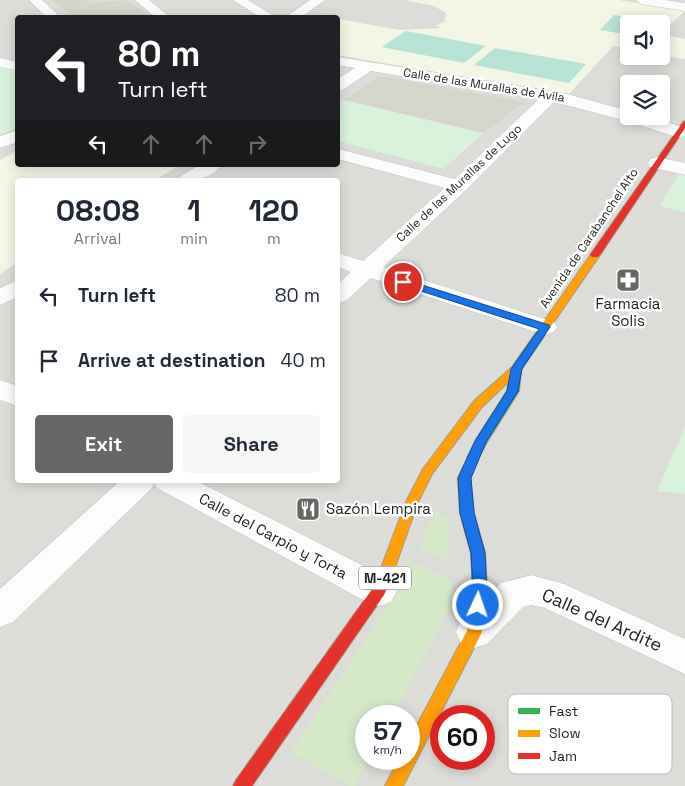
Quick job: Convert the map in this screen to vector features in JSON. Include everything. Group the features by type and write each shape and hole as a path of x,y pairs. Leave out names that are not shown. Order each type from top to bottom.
{"main road":[{"name":"Avenida de Carabanchel Alto","path":"242,786 379,591 390,567 418,488 484,396 500,380 516,369 682,127"},
{"name":"Avenida de Carabanchel Alto","path":"420,735 474,632 480,592 478,563 467,513 464,478 481,441 513,391 516,369"},
{"name":"Avenida de Carabanchel Alto","path":"394,786 402,770"}],"street":[{"path":"35,0 51,15"},
{"path":"141,0 162,15"},
{"path":"239,0 266,15"},
{"path":"295,15 319,0"},
{"path":"641,0 685,7"},
{"name":"Calle de las Murallas de Ávila","path":"340,61 551,96 578,101 620,113"},
{"path":"0,62 15,66"},
{"path":"340,85 369,66"},
{"name":"Calle de las Murallas de Lugo","path":"340,294 459,186 551,96"},
{"path":"0,143 15,136"},
{"path":"340,155 459,186"},
{"path":"657,163 685,170"},
{"path":"191,178 209,167"},
{"path":"340,261 545,327"},
{"path":"0,298 15,290"},
{"path":"0,389 15,396"},
{"path":"0,611 138,483"},
{"name":"Calle del Carpio y Torta","path":"174,483 379,591"},
{"name":"Calle del Ardite","path":"474,632 513,594 531,590 552,595 685,657"}],"shaded area":[{"path":"0,0 685,0 685,165 660,205 685,212 685,786 0,786"},
{"path":"52,0 86,0 91,3 126,0 149,15 71,15"},
{"path":"405,0 618,0 685,10 670,26 670,15 620,15 620,47 613,46 568,95 340,55 340,19 400,30 443,28 435,26 445,21 446,13 434,6"},
{"path":"670,36 685,39 685,59 670,58"},
{"path":"380,76 525,102 483,133 344,100"},
{"path":"15,152 15,167 177,167 158,178 15,178 15,264 0,274 0,160"}],"green space":[{"path":"614,15 620,16 620,33 600,30"},
{"path":"406,31 486,46 464,63 382,47"},
{"path":"495,48 586,64 569,83 474,65"},
{"path":"0,66 15,70 15,129 0,136"},
{"path":"344,100 483,133 444,169 340,142 340,103"},
{"path":"685,165 685,212 659,206"},
{"path":"685,426 685,494 657,491"},
{"path":"436,511 447,517 448,560 420,549 425,528"},
{"path":"408,560 451,580 453,602 398,705 355,705 355,770 363,770 355,786 350,786 291,752 389,603"}],"traffic: fast":[{"path":"473,458 481,441 513,391 516,369"}],"traffic: slow":[{"path":"385,576 412,502 427,472 478,404 516,369 595,255"},
{"path":"420,736 474,632 480,591 478,553 467,513 464,478 473,458"},
{"path":"394,786 402,770"}],"traffic: jam":[{"path":"595,255 685,123"},
{"path":"242,786 379,591 385,576"}],"place":[{"name":"Farmacia Solis","path":"628,280"},
{"name":"Sazón Lempira","path":"308,509"}],"route":[{"path":"403,282 545,327 516,369 513,391 481,441 464,478 467,513 478,553 480,592 478,605"}]}
